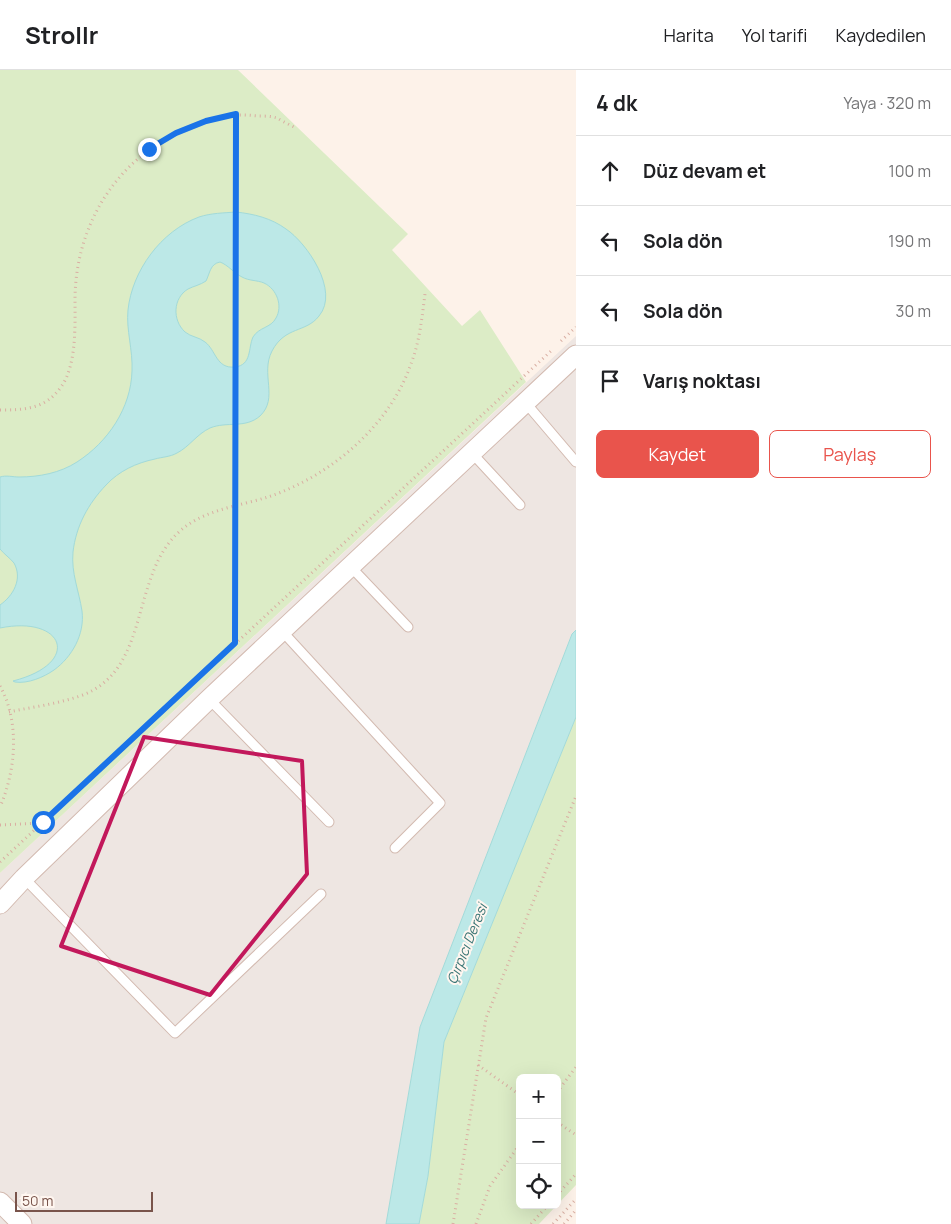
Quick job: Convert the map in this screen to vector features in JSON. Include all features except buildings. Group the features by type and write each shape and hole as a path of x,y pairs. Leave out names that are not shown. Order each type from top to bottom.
{"street":[{"path":"0,904 24,878 209,699 576,355"},
{"path":"0,1202 22,1224"}],"lane":[{"path":"525,402 576,462"},
{"path":"471,452 520,505"},
{"path":"350,566 408,627"},
{"path":"282,630 440,803 395,848"},
{"path":"209,699 329,822"},
{"path":"24,878 175,1033 321,894"}],"path":[{"path":"0,410 31,408 42,404 53,397 62,387 69,368 76,323 76,275 81,248 91,222 110,189 125,170 149,149 176,133 206,121 236,114 275,118 294,127"},
{"path":"235,643 236,114"},
{"path":"9,712 80,696 98,687 113,674 124,659 132,642 154,566 162,551 182,529 209,514 270,496 306,480 343,457 375,426 396,395 412,362 421,329 425,294"},
{"path":"0,862 576,328"},
{"path":"0,686 6,696 14,745 7,790 0,807"},
{"path":"452,1224 486,1018 576,796"},
{"path":"0,825 43,822"},
{"path":"478,1065 516,1092"},
{"path":"561,1087 576,1066"},
{"path":"561,1125 576,1135"},
{"path":"476,1224 490,1186 516,1150"},
{"path":"561,1191 576,1174"},
{"path":"553,1224 576,1198"},
{"path":"531,1224 544,1209"},
{"path":"564,1224 576,1210"}],"highlighted area":[{"path":"144,737 302,761 307,874 210,995 61,946"}],"shaded area":[{"path":"576,336 576,630 572,634 420,1027 386,1224 0,1224 0,873"}],"green space":[{"path":"0,70 238,70 408,234 392,250 462,326 480,310 526,382 0,873"},
{"path":"576,717 576,1185 561,1201 561,1074 516,1074 516,1209 553,1209 539,1224 419,1224 428,1176 444,1042"}],"water":[{"path":"236,212 268,219 286,229 303,245 318,268 323,281 326,294 324,306 314,321 283,337 272,351 268,368 268,401 260,416 242,424 210,428 177,453 128,468 111,480 100,492 88,508 80,524 73,552 73,567 82,611 81,628 76,644 66,659 50,673 30,681 15,682 13,681 35,673 50,663 57,653 57,643 51,634 39,628 22,626 0,628 0,605 13,592 17,581 17,569 14,563 0,549 0,477 49,474 77,462 99,445 116,423 131,385 132,363 128,310 135,281 142,267 161,242 185,223 199,217","holes":["220,262 242,277 269,286 278,298 279,303 278,313 274,321 258,331 251,341 247,360 240,366 235,367 224,365 209,345 185,332 176,315 177,303 183,293 202,284 206,281 214,265"]},
{"name":"Çırpıcı Deresi","path":"576,630 576,717 444,1042 428,1176 419,1224 386,1224 420,1027 572,634"}],"route":[{"path":"43,822 235,643 236,114 206,121 176,133 149,149"}]}
